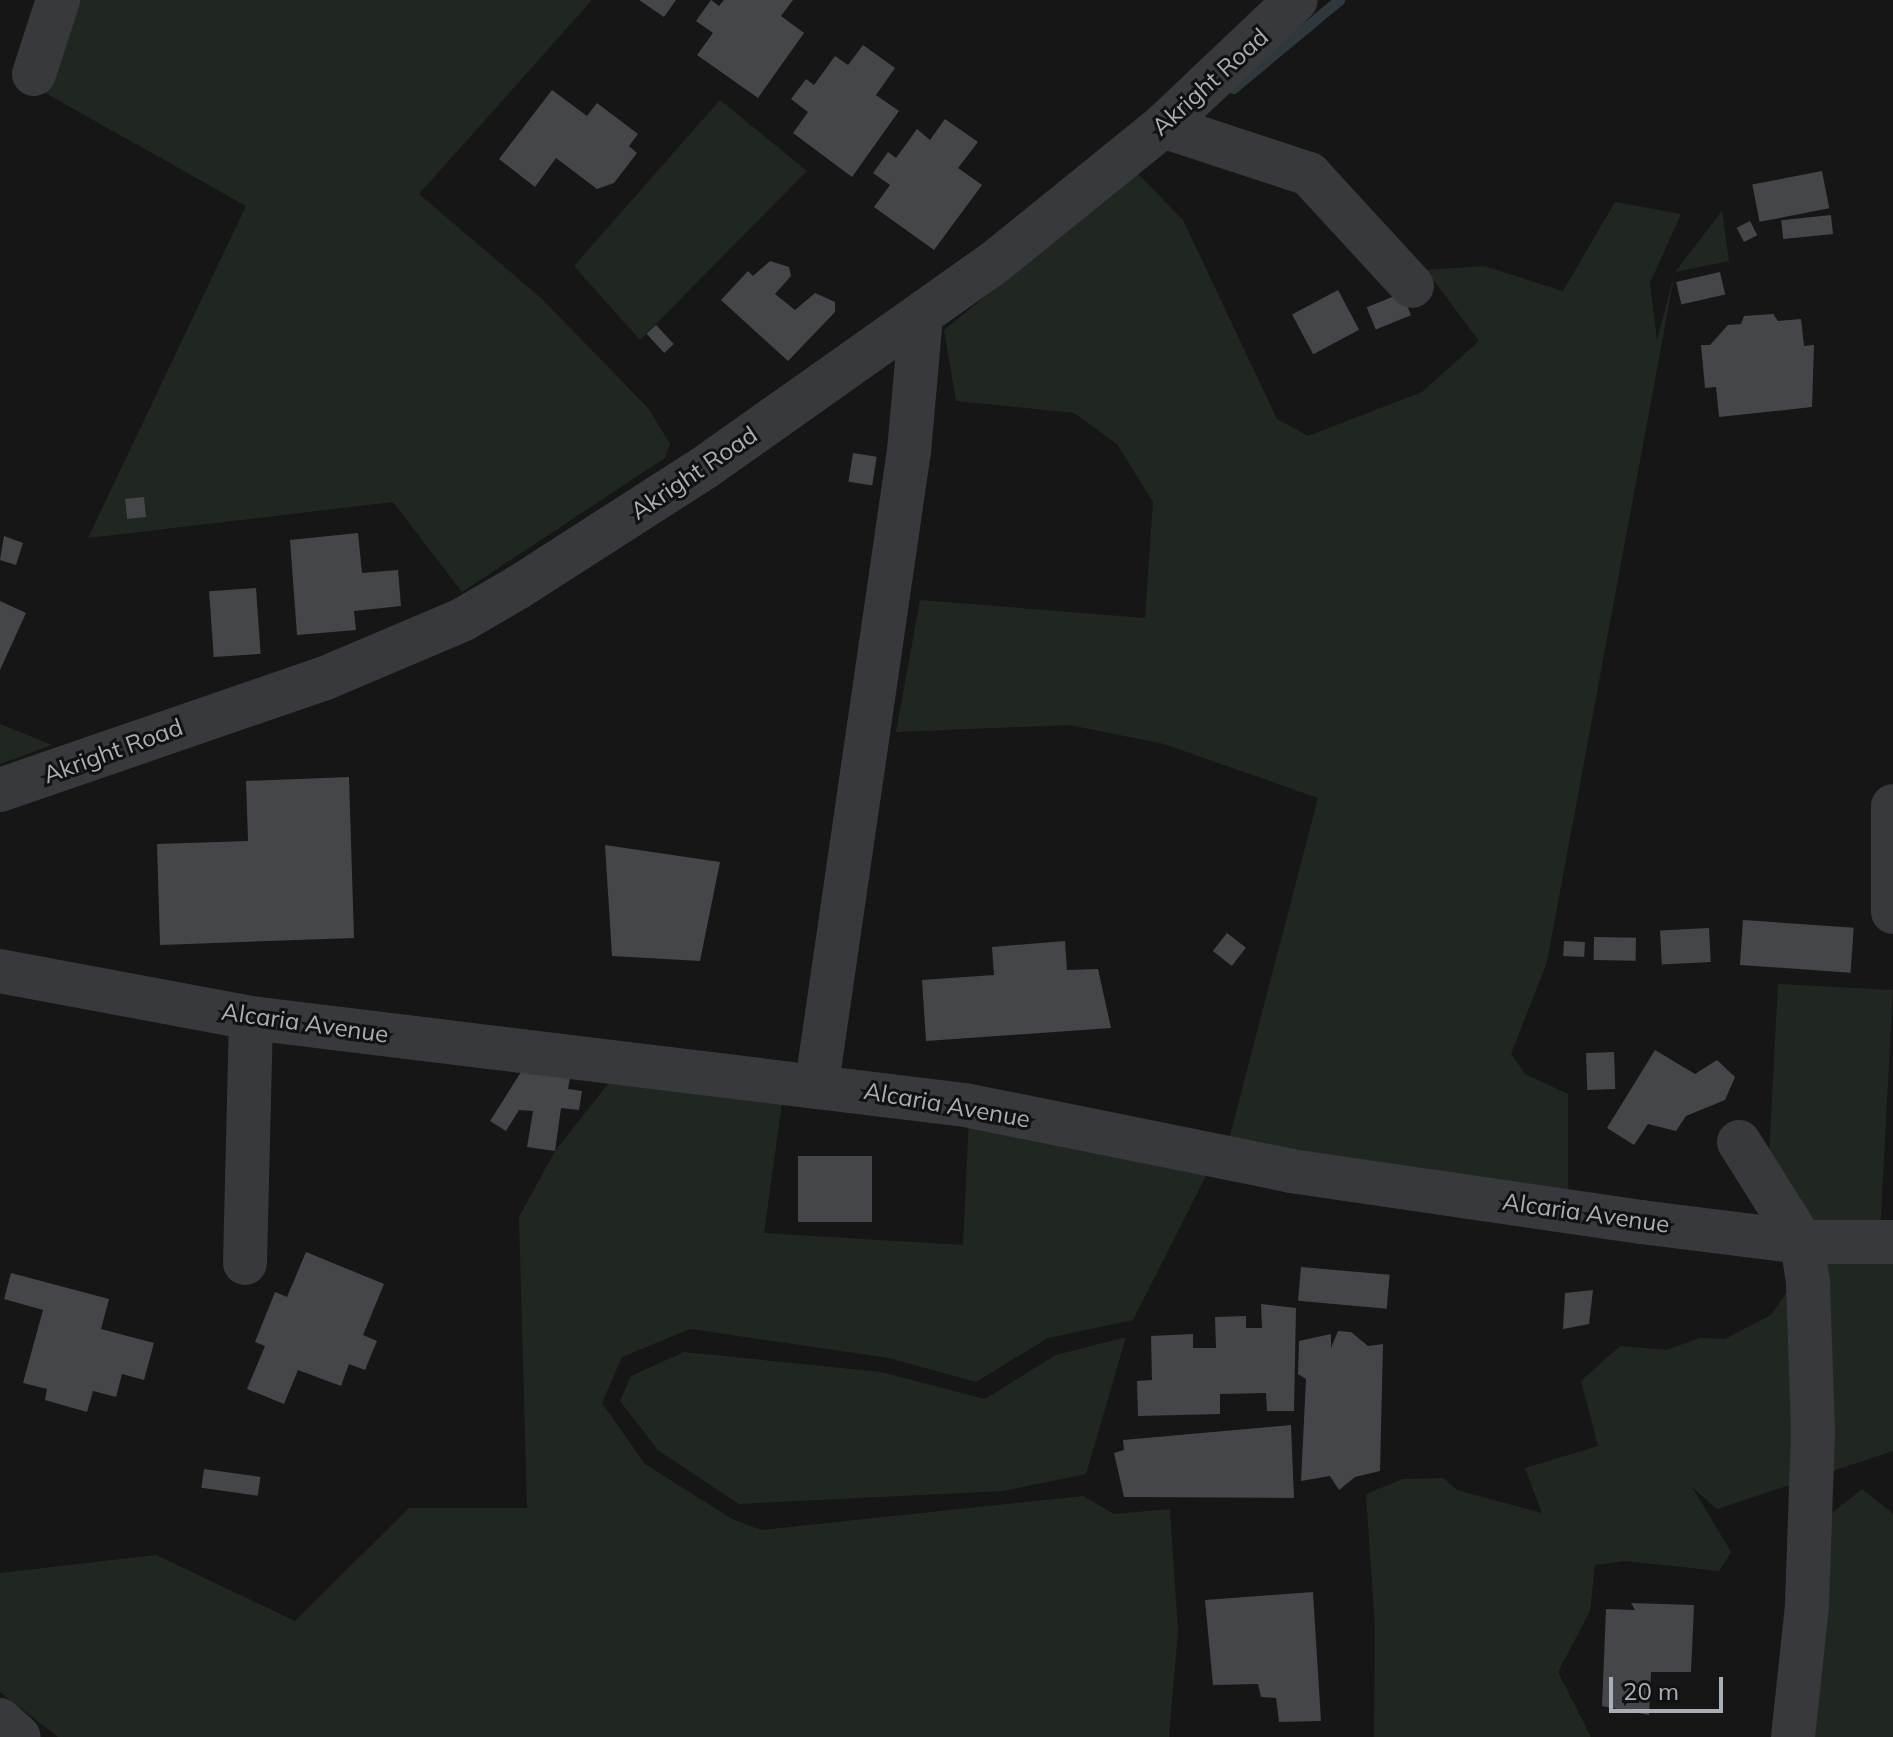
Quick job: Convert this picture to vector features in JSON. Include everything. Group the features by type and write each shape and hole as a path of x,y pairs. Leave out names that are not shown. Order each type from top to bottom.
{"street":[{"path":"34,74 58,0"},
{"name":"Akright Road","path":"0,790 323,679 462,620 704,468 921,316 1163,126 1296,0"},
{"path":"1163,126 1309,174 1412,286"},
{"path":"817,1083 907,466 921,316"},
{"path":"1893,806 1893,912"},
{"name":"Alcaria Avenue","path":"0,971 251,1018 817,1083 965,1105 1291,1171 1802,1242 1893,1242"},
{"path":"245,1263 251,1018"},
{"path":"1739,1142 1802,1242 1813,1432 1807,1606 1793,1737"},
{"path":"0,1720 19,1737"}],"shaded area":[{"path":"62,0 592,0 419,194 542,299 649,409 670,444 665,458 462,592 393,502 88,538 246,206 40,90"},
{"path":"720,100 807,171 640,340 574,266"},
{"path":"1137,173 1183,220 1277,419 1308,436 1422,392 1479,341 1426,270 1484,266 1563,291 1615,202 1681,214 1650,283 1657,340 1675,272 1547,962 1511,1054 1525,1074 1568,1094 1568,1196 1228,1143 1318,798 1164,744 1069,725 896,732 920,600 1145,618 1153,502 1117,444 1074,413 956,401 944,330"},
{"path":"1722,211 1729,261 1675,272"},
{"path":"0,724 15,730 52,745 0,764"},
{"path":"1778,984 1893,990 1880,1228 1766,1222"},
{"path":"615,1075 783,1096 764,1233 963,1245 969,1116 1210,1168 1133,1320 1048,1338 976,1382 889,1358 690,1329 622,1357 602,1403 645,1464 732,1519 761,1530 1083,1496 1114,1514 1170,1509 1178,1631 1169,1737 58,1737 0,1692 0,1573 156,1555 295,1621 409,1508 527,1508 519,1217 555,1151"},
{"path":"1893,1252 1893,1451 1717,1509 1692,1487 1731,1552 1719,1571 1625,1561 1595,1565 1590,1611 1558,1672 1591,1737 1374,1737 1375,1627 1366,1494 1403,1479 1443,1478 1457,1490 1542,1513 1525,1468 1598,1446 1581,1381 1620,1346 1666,1350 1700,1338 1725,1339 1771,1315 1809,1260"},
{"path":"1126,1337 1086,1474 1003,1491 739,1504 658,1450 620,1401 631,1376 684,1352 881,1372 985,1399 1056,1355"},
{"path":"1862,1489 1893,1514 1893,1737 1791,1737 1823,1520"}],"building":[{"path":"639,0 676,0 664,17"},
{"path":"711,0 719,6 724,0 793,0 781,16 804,33 758,98 697,55 713,33 696,21"},
{"path":"863,45 895,68 876,95 899,111 852,177 793,133 808,112 791,99 806,79 814,85 835,56 848,65"},
{"path":"552,90 587,116 597,103 638,134 629,146 637,153 614,183 597,189 556,158 535,187 499,159"},
{"path":"945,119 978,142 958,168 982,185 934,250 874,207 890,185 873,173 888,152 896,158 917,129 930,140"},
{"path":"1822,171 1829,208 1760,222 1752,185"},
{"path":"1831,215 1833,234 1783,239 1781,220"},
{"path":"1750,221 1757,235 1744,242 1737,228"},
{"path":"770,261 789,267 791,276 775,294 795,310 815,293 835,302 835,312 788,361 721,300 748,271 753,276"},
{"path":"1720,272 1725,294 1681,305 1676,282"},
{"path":"1338,290 1359,330 1313,354 1292,314"},
{"path":"1402,293 1411,315 1376,329 1367,307"},
{"path":"1773,314 1778,321 1801,319 1804,346 1814,345 1812,407 1719,417 1716,387 1705,388 1701,345 1710,345 1728,325 1741,324 1744,316"},
{"path":"656,325 674,344 664,353 646,334"},
{"path":"853,453 877,457 872,485 848,482"},
{"path":"144,497 146,517 127,519 125,499"},
{"path":"358,533 362,573 398,570 401,606 354,611 356,630 297,635 290,540"},
{"path":"4,536 23,543 16,565 0,560"},
{"path":"256,588 261,654 214,657 209,591"},
{"path":"0,601 26,613 0,670"},
{"path":"349,777 354,938 160,945 157,844 248,841 246,781"},
{"path":"605,845 720,862 700,961 612,956"},
{"path":"1743,920 1854,928 1851,973 1740,965"},
{"path":"1709,928 1711,962 1662,965 1660,931"},
{"path":"1227,933 1246,948 1232,966 1213,951"},
{"path":"1594,937 1636,938 1636,961 1594,960"},
{"path":"1065,941 1067,970 1098,969 1111,1028 926,1041 922,980 994,975 992,947"},
{"path":"1564,941 1585,942 1584,957 1563,956"},
{"path":"1655,1050 1695,1074 1717,1060 1735,1077 1725,1100 1686,1116 1676,1131 1648,1124 1634,1145 1607,1128"},
{"path":"1614,1052 1615,1089 1587,1090 1586,1053"},
{"path":"521,1072 570,1078 568,1089 582,1091 579,1110 561,1108 555,1151 527,1147 533,1111 519,1110 506,1131 490,1121"},
{"path":"798,1156 872,1156 872,1222 798,1222"},
{"path":"306,1252 384,1284 363,1335 377,1341 365,1370 349,1364 341,1386 298,1370 284,1404 247,1389 265,1346 255,1342 275,1292 287,1297"},
{"path":"1301,1267 1390,1275 1387,1309 1298,1301"},
{"path":"11,1273 109,1299 101,1329 154,1343 144,1380 122,1374 116,1397 93,1391 87,1412 45,1400 47,1389 23,1383 43,1310 4,1299"},
{"path":"1593,1290 1589,1324 1563,1329 1565,1293"},
{"path":"1261,1304 1296,1308 1294,1411 1267,1411 1266,1393 1220,1394 1220,1414 1138,1416 1137,1381 1152,1380 1151,1336 1193,1334 1193,1348 1216,1348 1215,1317 1246,1316 1246,1328 1262,1328"},
{"path":"1338,1331 1351,1332 1368,1346 1383,1344 1380,1471 1355,1477 1339,1490 1330,1476 1301,1481 1306,1379 1298,1374 1299,1341 1331,1334 1331,1348"},
{"path":"1291,1425 1294,1498 1124,1497 1114,1453 1124,1450 1123,1440"},
{"path":"204,1469 260,1477 258,1496 201,1488"},
{"path":"1313,1592 1321,1721 1279,1722 1276,1698 1261,1697 1258,1684 1213,1685 1205,1600"},
{"path":"1631,1603 1694,1605 1691,1672 1651,1672 1649,1715 1602,1706 1606,1609 1635,1610"}],"waterway":[{"path":"1233,88 1339,0"}]}
